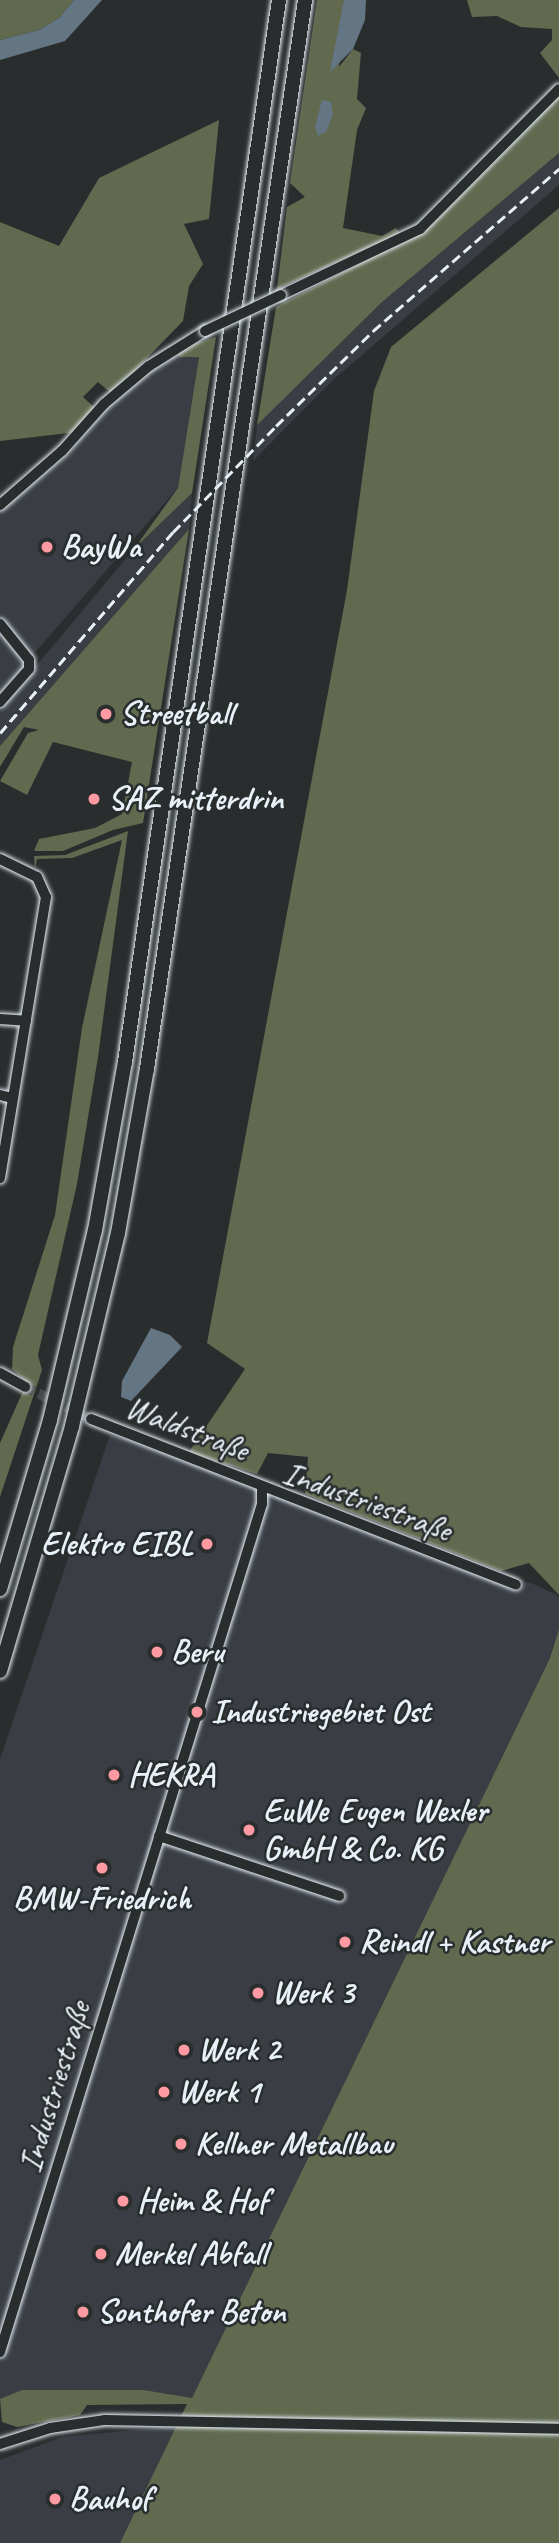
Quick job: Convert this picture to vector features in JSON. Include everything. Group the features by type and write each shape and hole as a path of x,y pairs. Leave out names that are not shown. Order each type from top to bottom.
{"highway":[{"path":"0,1589 50,1420 94,1230 123,1075 279,0"},
{"path":"0,1671 72,1426 118,1233 149,1055 305,0"}],"street":[{"path":"0,505 62,451 104,404 149,366 205,331 420,229 559,89"},
{"path":"0,624 29,660 29,669 0,702"},
{"path":"0,859 37,877 46,898 0,1178"},
{"path":"0,1019 26,1021"},
{"path":"0,1095 12,1098"},
{"path":"0,1373 25,1387"},
{"name":"Waldstraße","path":"91,1419 262,1489"},
{"name":"Industriestraße","path":"262,1489 516,1585"},
{"name":"Industriestraße","path":"0,2352 264,1497 262,1489"},
{"path":"159,1836 339,1896"},
{"path":"1,2440 73,2423 105,2420 559,2429"}],"shaded area":[{"path":"559,153 559,185 333,380 253,461 257,425 283,397 381,303"},
{"path":"179,349 199,356 178,488 31,657 0,616 0,510 69,454 102,412"},
{"path":"192,493 189,529 0,746 0,709 134,549"},
{"path":"0,626 28,663 0,693"},
{"path":"110,1435 249,1473 448,1556 536,1585 559,1596 559,1629 550,1658 192,2398 144,2390 0,2399 0,1759"},
{"name":"Bauhof","path":"177,2426 120,2543 0,2543 0,2460 62,2437"}],"green space":[{"path":"0,0 74,0 59,18 39,30 0,40"},
{"path":"317,0 344,0 339,67 353,49 361,53 357,99 366,108 357,130 343,228 382,236 396,228 400,233 277,289 287,207 305,197 290,183"},
{"path":"467,0 559,0 559,78 540,53 552,40 552,29 521,27 497,16 472,17"},
{"path":"559,96 559,153 381,303 257,425 276,307 423,231"},
{"path":"219,120 209,219 184,224 203,264 189,286 183,321 112,394 98,382 83,397 96,409 77,432 0,441 0,222 59,246 99,178"},
{"path":"559,208 559,1595 529,1563 501,1571 305,1494 308,1457 268,1453 257,1474 189,1452 245,1369 207,1343 347,590 374,391 391,347"},
{"path":"216,337 192,493 134,549 178,488 199,357 179,357 179,349"},
{"path":"189,529 143,823 113,830 63,851 34,851 39,839 95,828 122,814 132,762 53,742 27,795 0,781 28,733 39,730 24,727 0,767 0,746"},
{"path":"128,831 98,1057 77,1184 38,1355 42,1370 0,1497 0,1443 27,1382 12,1369 13,1347 55,1215 82,1028 122,840 72,858 37,859 35,869 34,856 65,855"},
{"path":"559,1629 559,2543 120,2543 187,2404 87,2405 80,2415 17,2427 2,2422 0,2399 22,2390 144,2390 192,2398 550,1658"}],"water":[{"path":"74,0 102,0 65,41 0,60 0,40 39,30 59,18"},
{"path":"344,0 366,0 365,20 353,49 330,72"},
{"path":"322,100 331,102 333,115 326,132 318,136 315,127"},
{"path":"151,1328 170,1335 182,1347 131,1401 121,1397 122,1381"}],"tunnel":[{"path":"25,1387 91,1419"}],"railway":[{"path":"0,733 173,532 276,426 373,331 559,169"}],"place":[{"name":"BayWa","path":"47,547"},
{"name":"Streetball","path":"106,714"},
{"name":"SAZ mitterdrin","path":"94,799"},
{"name":"Elektro EIBL","path":"207,1544"},
{"name":"Beru","path":"157,1652"},
{"name":"Industriegebiet Ost","path":"197,1712"},
{"name":"HEKRA","path":"114,1775"},
{"name":"EuWe Eugen Wexler GmbH & Co. KG","path":"249,1830"},
{"name":"BMW-Friedrich","path":"102,1868"},
{"name":"Reindl + Kastner","path":"345,1942"},
{"name":"Werk 3","path":"258,1993"},
{"name":"Werk 2","path":"184,2050"},
{"name":"Werk 1","path":"164,2092"},
{"name":"Kellner Metallbau","path":"181,2144"},
{"name":"Heim & Hof","path":"123,2201"},
{"name":"Merkel Abfall","path":"101,2254"},
{"name":"Sonthofer Beton","path":"83,2312"},
{"name":"Bauhof","path":"55,2499"}]}
